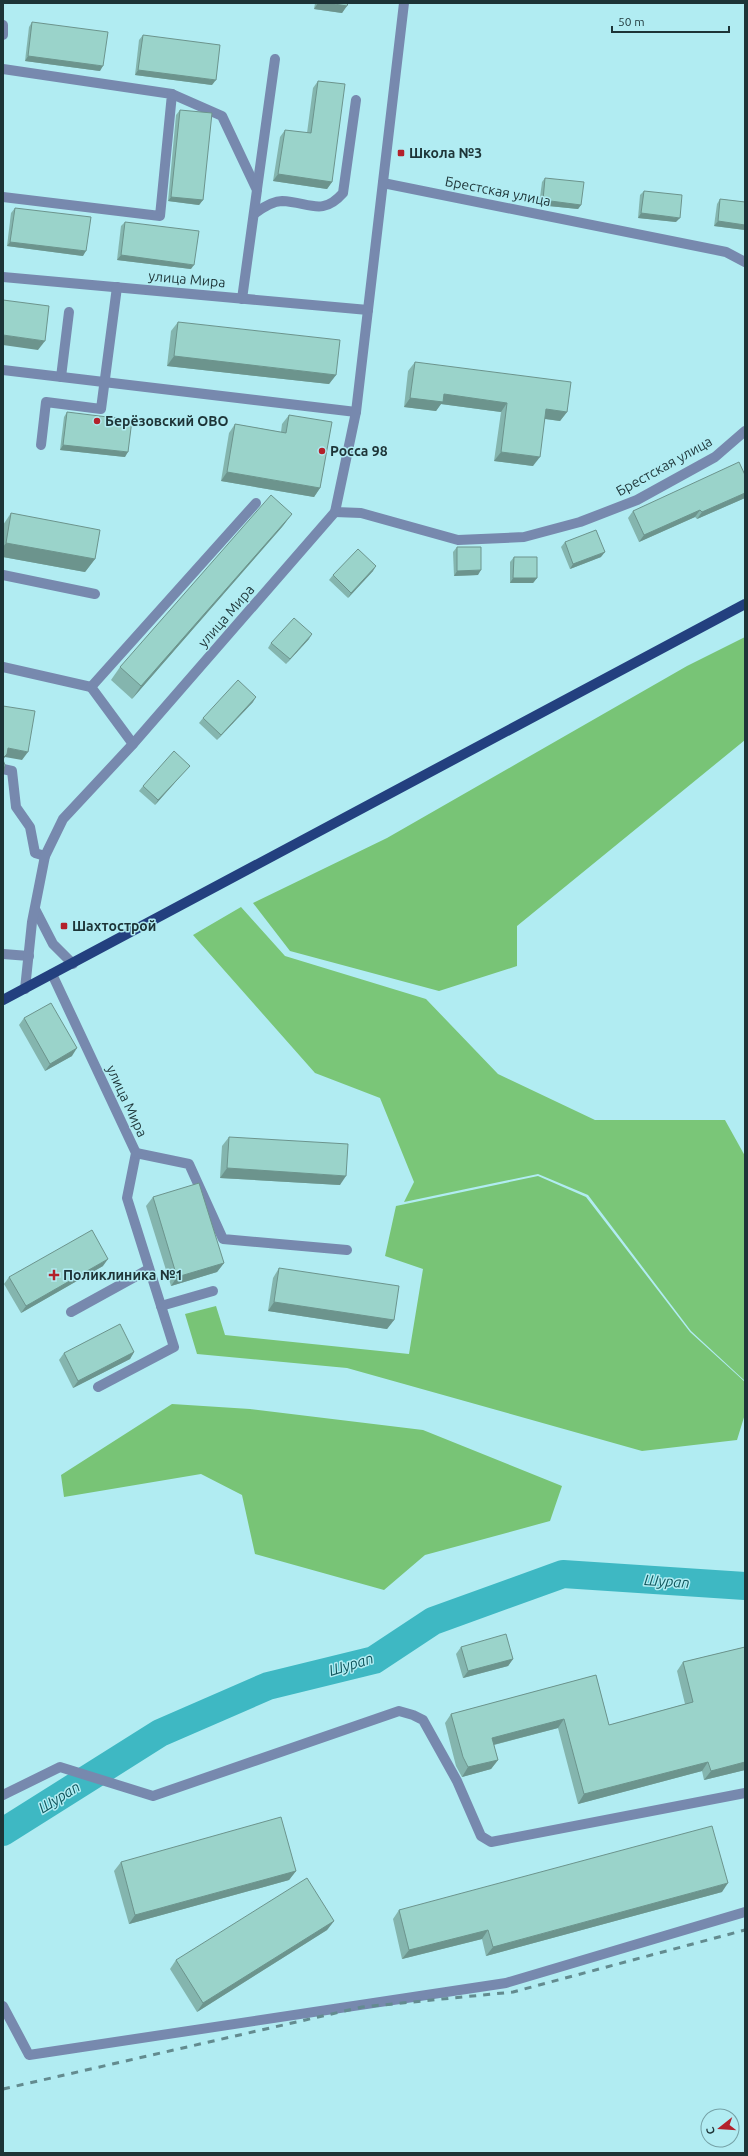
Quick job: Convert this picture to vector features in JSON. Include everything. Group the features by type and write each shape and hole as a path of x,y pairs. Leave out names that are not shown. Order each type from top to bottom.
{"main road":[{"path":"3,1000 745,604"}],"street":[{"name":"улица Мира","path":"25,989 35,909 45,856 63,819 133,744 335,512 356,412 404,3"},
{"path":"3,25 3,35"},
{"path":"242,299 274,58"},
{"path":"3,68 172,94 222,116 257,190"},
{"path":"3,197 160,216 172,94"},
{"path":"254,214 266,206 281,201 322,207 334,204 343,193 356,100"},
{"name":"Брестская улица","path":"383,183 726,252 745,262"},
{"name":"улица Мира","path":"3,277 368,310"},
{"path":"41,445 46,402 101,409 117,287"},
{"path":"61,377 69,312"},
{"path":"3,370 356,412"},
{"name":"Брестская улица","path":"335,512 361,513 458,540 524,537 580,522 637,500 715,457 745,431"},
{"path":"91,687 256,503"},
{"path":"3,575 95,594"},
{"path":"3,667 91,687 133,744"},
{"path":"3,770 12,771 16,807 30,827 35,853 45,856"},
{"path":"35,909 53,944 73,964"},
{"path":"3,954 29,956"},
{"name":"улица Мира","path":"52,974 136,1153 127,1198 174,1347 98,1388"},
{"path":"136,1153 189,1164 223,1239 347,1250"},
{"path":"71,1312 149,1269"},
{"path":"161,1306 213,1291"},
{"path":"3,1795 60,1767 153,1796 399,1711 423,1720 457,1781 481,1836 491,1842 745,1793"},
{"path":"3,2006 29,2055 506,1983 745,1912"}],"green space":[{"path":"745,637 745,740 517,926 517,966 439,991 290,951 253,903 387,838 687,666"},
{"path":"241,907 285,956 426,999 498,1074 595,1120 725,1120 745,1156 745,1381 691,1331 588,1195 538,1174 404,1202 414,1182 380,1098 315,1073 193,935"},
{"path":"538,1176 586,1197 690,1332 745,1382 745,1414 737,1440 642,1451 347,1368 197,1354 185,1314 216,1306 225,1335 409,1354 423,1269 385,1256 396,1206"},
{"path":"172,1404 250,1409 423,1430 562,1486 550,1521 425,1555 384,1590 255,1554 242,1495 201,1474 64,1497 61,1475"}],"building":[{"path":"328,3 348,3 347,6"},
{"path":"32,22 108,32 103,66 28,56"},
{"path":"143,35 220,45 216,80 138,70"},
{"path":"318,81 345,84 332,182 278,174 285,130 311,133"},
{"path":"180,110 212,113 203,200 171,197"},
{"path":"545,178 584,182 581,205 543,200"},
{"path":"644,191 682,195 680,218 641,213"},
{"path":"720,199 745,202 745,225 718,221"},
{"path":"15,208 91,217 86,251 10,242"},
{"path":"125,222 199,231 194,265 121,255"},
{"path":"3,300 49,306 45,341 3,335"},
{"path":"178,322 340,340 336,375 174,356"},
{"path":"415,362 571,382 567,412 546,409 540,457 501,452 507,403 444,394 443,402 410,398"},
{"path":"67,412 132,420 128,452 63,445"},
{"path":"289,415 332,422 320,488 227,472 235,424 286,433"},
{"path":"739,462 745,475 745,493 702,512 700,510 644,535 633,511"},
{"path":"271,495 292,514 141,686 120,667"},
{"path":"11,513 100,530 95,559 6,543"},
{"path":"596,530 605,552 573,564 565,542"},
{"path":"457,547 481,547 481,570 457,571"},
{"path":"358,549 376,566 351,593 333,575"},
{"path":"514,557 537,557 537,578 513,578"},
{"path":"294,618 312,634 290,659 271,643"},
{"path":"238,680 256,697 221,735 203,718"},
{"path":"3,706 35,711 28,752 8,748 7,754 3,758"},
{"path":"174,751 190,766 158,800 143,786"},
{"path":"3,760 5,765 3,775"},
{"path":"51,1003 77,1048 50,1064 24,1018"},
{"path":"229,1137 348,1144 346,1176 227,1168"},
{"path":"199,1183 224,1263 177,1277 153,1197"},
{"name":"Поликлиника №1","path":"92,1230 108,1259 26,1306 9,1277"},
{"path":"279,1268 399,1286 394,1320 274,1302"},
{"path":"120,1324 134,1352 78,1381 64,1353"},
{"path":"506,1634 513,1659 468,1671 461,1647"},
{"path":"745,1647 745,1762 711,1771 708,1762 584,1794 564,1719 492,1738 498,1760 468,1767 463,1757 451,1714 596,1675 609,1725 693,1702 683,1662"},
{"path":"281,1817 296,1871 135,1915 121,1862"},
{"path":"712,1826 728,1883 493,1947 488,1930 409,1950 399,1910"},
{"path":"307,1878 334,1921 203,2003 176,1960"}],"waterway":[{"name":"Шурап","path":"3,1832 160,1733 268,1686 374,1660 433,1621 563,1574 745,1586"}],"railway":[{"path":"3,2089 362,2007 513,1992 745,1930"}],"place":[{"name":"Школа №3","path":"401,153"},
{"name":"Берёзовский ОВО","path":"97,421"},
{"name":"Росса 98","path":"322,451"},
{"name":"Шахтострой","path":"64,926"},
{"name":"Поликлиника №1","path":"54,1275"}]}
